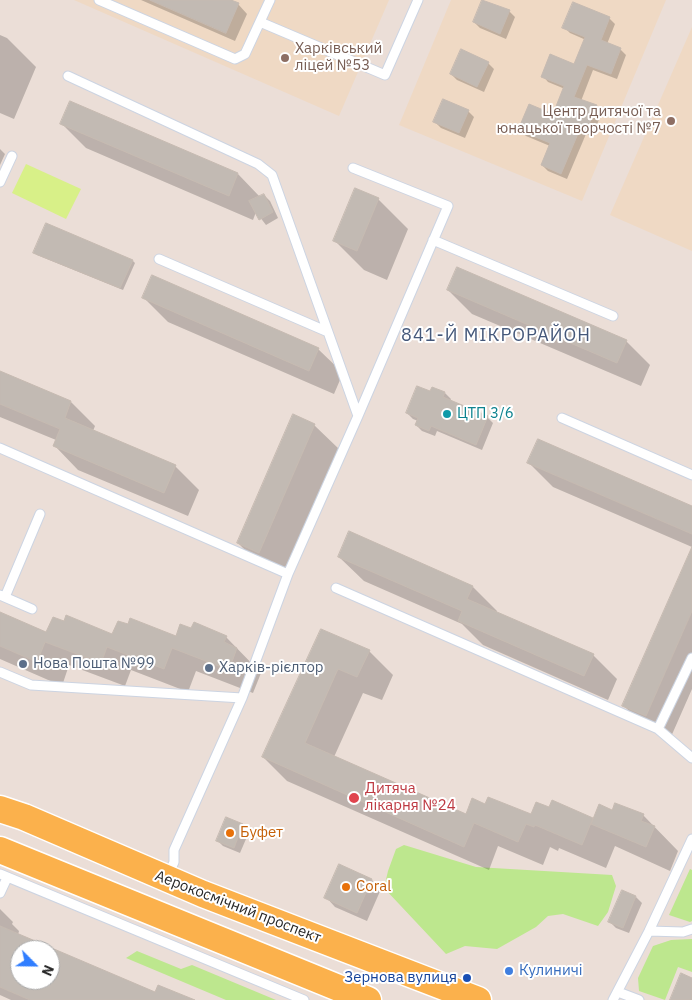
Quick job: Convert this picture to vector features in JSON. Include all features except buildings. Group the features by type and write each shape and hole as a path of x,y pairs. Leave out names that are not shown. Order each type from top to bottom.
{"main road":[{"name":"Аерокосмічний проспект","path":"0,809 24,817 166,879 478,1000"},
{"path":"0,850 368,1000"}],"lane":[{"path":"99,0 235,58 246,54 270,0"},
{"path":"260,22 385,75 418,0"},
{"path":"68,76 258,164 272,175 358,416"},
{"path":"0,182 12,156"},
{"path":"166,879 174,862 174,850 242,698 288,574 448,206 352,168"},
{"path":"433,240 613,316"},
{"path":"159,259 328,332"},
{"path":"562,418 692,475"},
{"path":"0,448 288,574"},
{"path":"32,609 3,596 40,514"},
{"path":"336,588 658,729 692,758"},
{"path":"658,729 692,658"},
{"path":"0,672 31,685 242,698"},
{"path":"613,1000 691,845"},
{"path":"0,893 3,876 304,1000"},
{"path":"649,931 683,932 692,930"},
{"path":"618,992 639,1000"}],"shaded area":[{"name":"Харківський ліцей №53","path":"74,0 389,0 339,116"},
{"path":"451,0 666,0 582,201 399,125"},
{"name":"Центр дитячої та юнацької творчості №7","path":"692,27 692,251 610,215"}],"green space":[{"path":"26,164 81,189 66,219 12,193"},
{"path":"404,845 476,867 612,875 616,886 608,912 598,926 563,914 548,916 536,927 497,949 465,946 446,954 384,888 396,849"},
{"path":"690,869 692,870 692,921 690,922 669,915"},
{"path":"692,939 692,972 678,967 665,1000 639,991 638,978 653,946 671,940"},
{"path":"137,951 181,969 192,965 276,1000 226,1000 126,958"}],"place":[{"name":"Харківський ліцей №53","path":"285,58"},
{"name":"Центр дитячої та юнацької творчості №7","path":"671,121"},
{"name":"ЦТП 3/6","path":"447,414"},
{"name":"Нова Пошта №99","path":"23,664"},
{"name":"Харків-рієлтор","path":"209,668"},
{"name":"Дитяча лікарня №24","path":"354,798"},
{"name":"Буфет","path":"230,833"},
{"name":"Coral","path":"346,887"},
{"name":"Кулиничі","path":"509,971"},
{"name":"Зернова вулиця","path":"467,978"}],"district":[{"name":"841-Й МІКРОРАЙОН","path":"496,336"}]}
